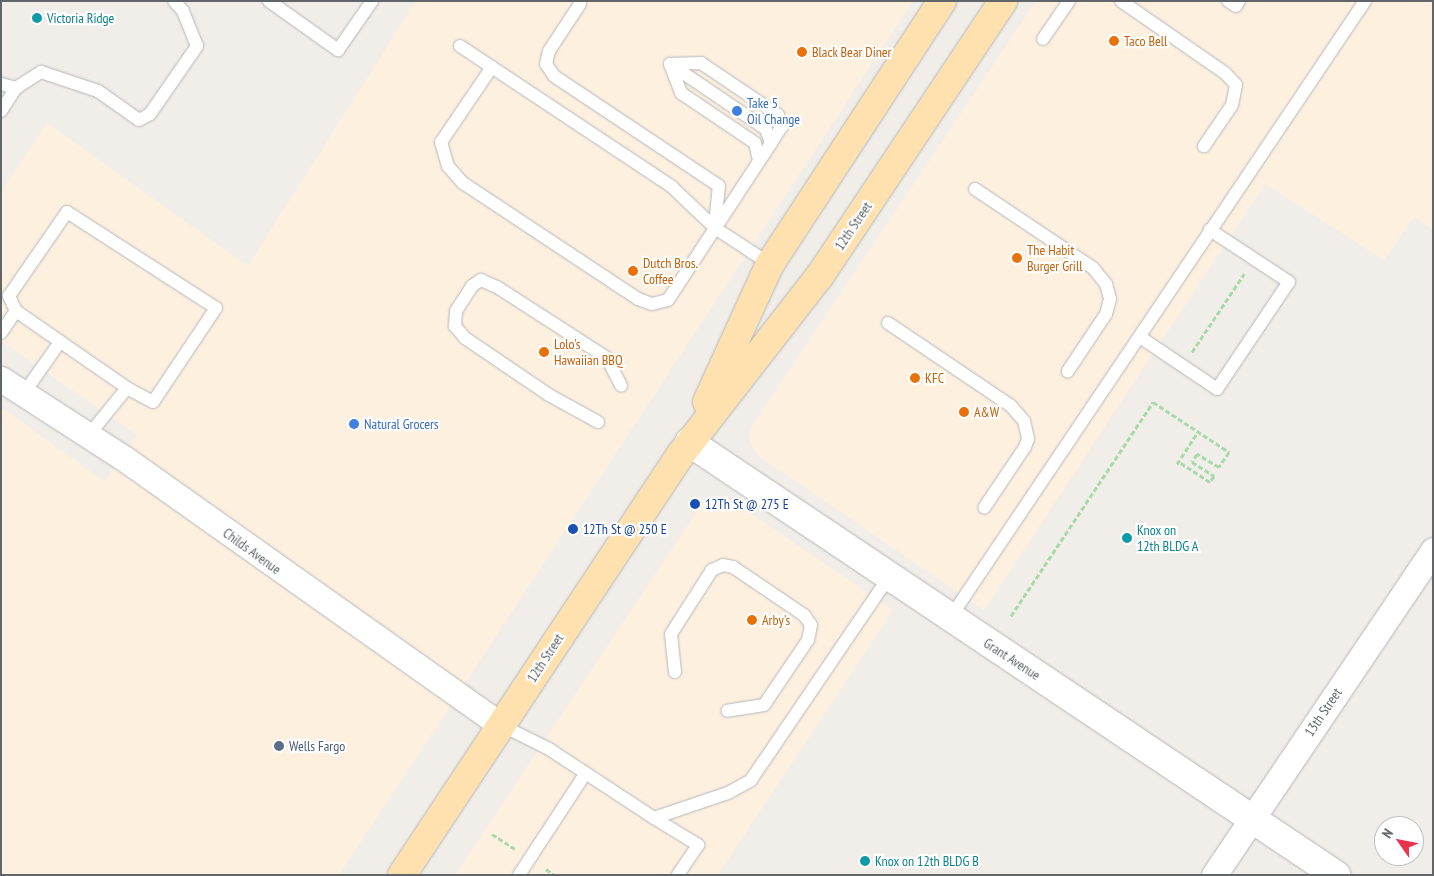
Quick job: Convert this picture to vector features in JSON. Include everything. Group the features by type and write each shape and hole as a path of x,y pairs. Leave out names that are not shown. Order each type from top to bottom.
{"main road":[{"name":"12th Street","path":"689,442 770,264 942,1"},
{"name":"12th Street","path":"402,875 689,442 819,276 1003,1"}],"street":[{"name":"Childs Avenue","path":"1,379 88,436 501,725"},
{"name":"Grant Avenue","path":"689,442 1336,875"},
{"name":"13th Street","path":"1214,875 1433,550"}],"lane":[{"path":"1,111 16,88 42,72 98,91 139,120 150,114 197,46 184,11 174,1"},
{"path":"269,1 338,50 372,1"},
{"path":"1043,40 1069,1"},
{"path":"1121,1 1226,73 1236,85 1232,105 1204,146"},
{"path":"1228,1 1236,6 1239,1"},
{"path":"950,618 1365,1"},
{"path":"580,4 549,51 546,64 554,76 719,186 715,228"},
{"path":"460,46 672,187 715,228 770,264"},
{"path":"492,67 441,142 448,166 463,182 638,299 652,304 668,300 782,126 778,115 701,63 670,64"},
{"path":"670,64 681,93 755,143 759,160"},
{"path":"670,64 766,129 771,143"},
{"path":"1,84 16,88"},
{"path":"974,189 1093,268 1106,284 1110,299 1106,314 1068,371"},
{"path":"67,212 216,308 153,402 128,388 60,342 16,311 9,296 67,212"},
{"path":"1140,337 1217,389 1284,290 1289,282 1210,230"},
{"path":"598,422 549,395 465,338 455,326 456,311 472,286 481,280 497,287 607,358 621,386"},
{"path":"1,333 16,311"},
{"path":"888,323 1010,406 1024,421 1028,439 1025,447 984,508"},
{"path":"24,393 60,342"},
{"path":"88,436 128,388"},
{"path":"675,672 671,634 712,570 723,565 734,567 804,615 811,625 808,640 764,705 727,711"},
{"path":"654,818 728,793 751,780 889,577"},
{"path":"501,725 549,749 585,774 698,845 678,875"},
{"path":"519,875 585,774"}],"path":[{"path":"1182,366 1254,258"},
{"path":"1011,616 1153,402 1229,452 1219,467 1197,454 1192,462 1214,476 1210,482 1178,463 1198,432"},
{"path":"492,834 518,850"},
{"path":"543,867 554,875"}],"shaded area":[{"path":"416,1 913,1 339,875 1,875 1,407 105,482 137,435 1,341 1,192 47,123 248,266"},
{"path":"1036,1 1433,1 1433,230 1414,217 1384,260 1265,184 984,610 763,459 755,452 749,438 752,426"},
{"path":"717,497 734,502 893,610 718,875 455,875 702,504"}],"place":[{"name":"Victoria Ridge","path":"37,18"},
{"name":"Taco Bell","path":"1114,41"},
{"name":"Black Bear Diner","path":"802,52"},
{"name":"Take 5 Oil Change","path":"737,111"},
{"name":"The Habit Burger Grill","path":"1017,258"},
{"name":"Dutch Bros. Coffee","path":"633,271"},
{"name":"Lolo's Hawaiian BBQ","path":"544,352"},
{"name":"KFC","path":"915,378"},
{"name":"A&W","path":"964,412"},
{"name":"Natural Grocers","path":"354,424"},
{"name":"12Th St @ 275 E","path":"695,504"},
{"name":"12Th St @ 250 E","path":"573,529"},
{"name":"Knox on 12th BLDG A","path":"1127,538"},
{"name":"Arby's","path":"752,620"},
{"name":"Wells Fargo","path":"279,746"},
{"name":"Knox on 12th BLDG B","path":"865,861"}]}
